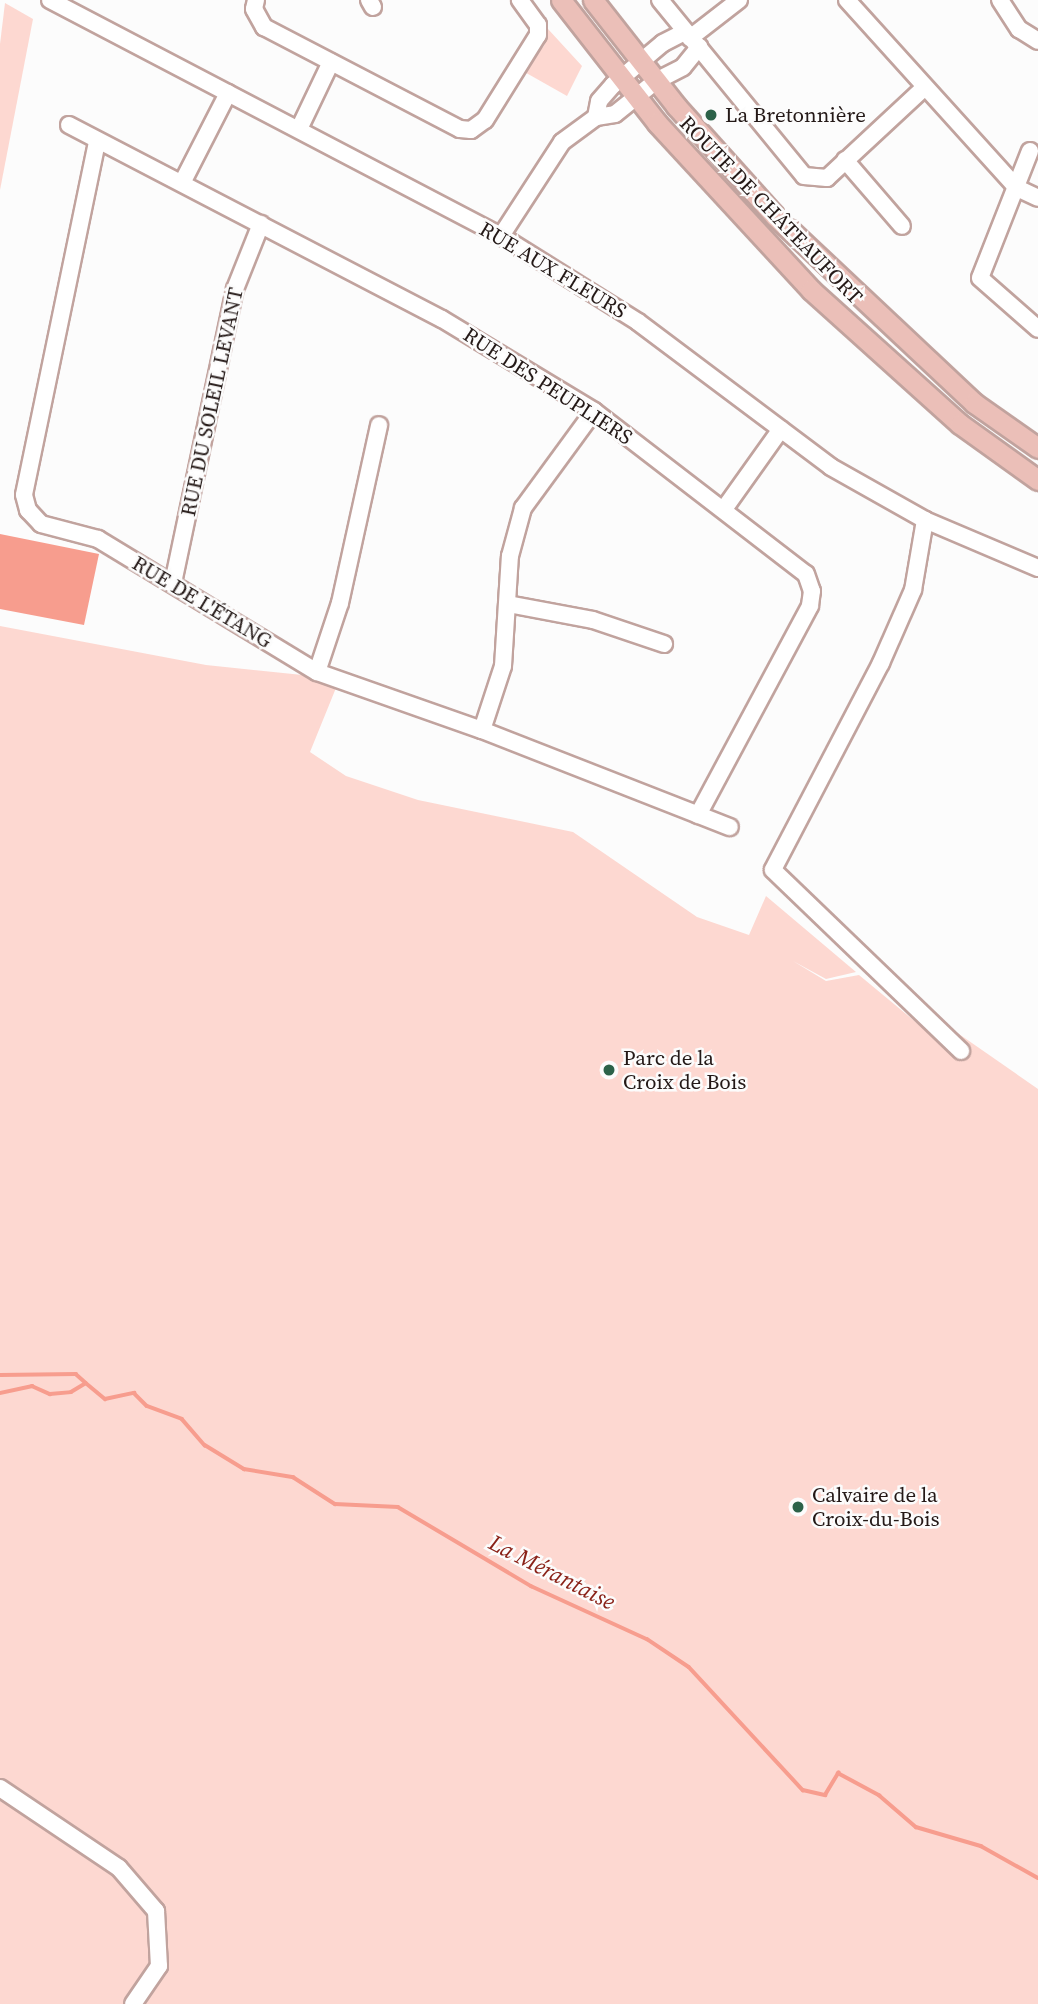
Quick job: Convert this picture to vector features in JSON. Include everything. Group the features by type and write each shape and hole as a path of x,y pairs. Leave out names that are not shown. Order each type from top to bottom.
{"main road":[{"name":"ROUTE DE CHÂTEAUFORT","path":"561,0 621,78 647,88 784,225 974,402 1038,448"},
{"name":"ROUTE DE CHÂTEAUFORT","path":"593,0 641,62 647,88 811,290 960,424 1038,480"}],"street":[{"name":"RUE AUX FLEURS","path":"50,0 501,236 638,322 831,467 925,520 1038,568"},
{"path":"256,0 254,9 264,27 460,129 480,127 538,35 538,25 520,0"},
{"path":"660,0 804,176 827,178 924,88"},
{"path":"596,117 599,102 621,78 641,62 691,39 739,0"},
{"path":"847,0 1017,188 1038,198"},
{"path":"1000,0 1018,29 1038,41"},
{"path":"501,236 562,142 596,117 615,114 647,88 683,67 691,39"},
{"path":"299,129 331,62"},
{"path":"182,183 228,93"},
{"name":"RUE DES PEUPLIERS","path":"69,125 97,142 182,183 442,319 594,411 806,574 812,591 810,606 698,814"},
{"name":"RUE DE L'ÉTANG","path":"97,142 24,495 28,510 41,524 98,539 317,672 482,730 730,827"},
{"path":"1030,151 980,278 1038,329"},
{"path":"845,160 902,226"},
{"name":"RUE DU SOLEIL LEVANT","path":"173,583 235,289 261,224"},
{"path":"482,730 503,666 510,556 523,508 594,411"},
{"path":"317,672 340,603 379,425"},
{"path":"724,509 781,429"},
{"path":"925,520 912,590 881,663 773,870 961,1051"},
{"path":"508,604 593,620 664,644"},
{"path":"0,1788 119,1868 156,1911 159,1966 133,2004"}],"shaded area":[{"path":"5,3 33,19 0,190 0,44"},
{"path":"548,29 582,66 567,96 521,70 544,46"},
{"path":"0,534 99,554 84,625 0,609"},
{"path":"0,626 206,665 312,676 338,683 310,752 346,776 418,800 573,832 697,917 749,935 766,896 856,972 826,979 793,961 826,981 859,975 935,1038 946,1025 1038,1089 1038,2004 0,2004"}],"waterway":[{"path":"0,1375 76,1374 85,1382"},
{"name":"La Mérantaise","path":"0,1393 32,1386 50,1394 71,1392 86,1383 105,1399 134,1393 147,1406 182,1419 205,1445 244,1469 293,1477 335,1504 398,1507 531,1586 647,1639 689,1667 803,1790 825,1795 838,1773 879,1795 916,1827 981,1846 1038,1878"}],"place":[{"name":"La Bretonnière","path":"711,115"},
{"name":"Parc de la Croix de Bois","path":"609,1070"},
{"name":"Calvaire de la Croix-du-Bois","path":"798,1507"}]}
